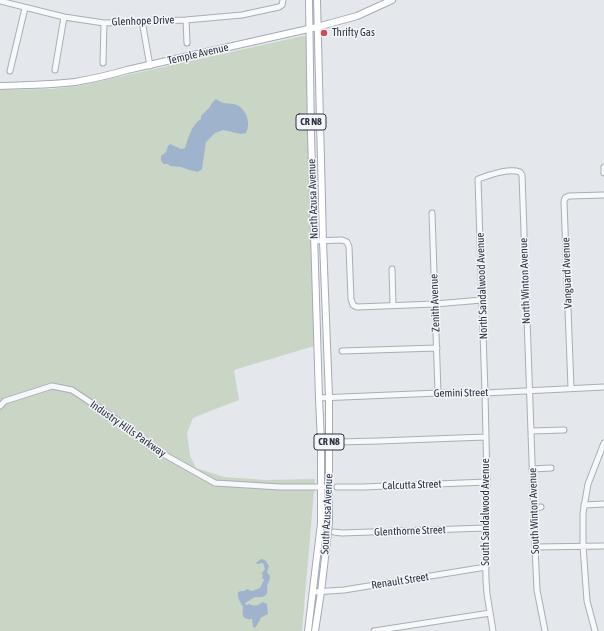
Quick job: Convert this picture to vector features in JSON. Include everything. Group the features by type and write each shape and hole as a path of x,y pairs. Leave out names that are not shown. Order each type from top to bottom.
{"main road":[{"name":"North Azusa Avenue","path":"309,0 311,135 319,398"},
{"name":"North Azusa Avenue","path":"317,0 323,241 329,397"},
{"name":"Temple Avenue","path":"0,86 75,82 109,76 310,29 357,16 392,0"},
{"path":"317,350 323,354 328,366"},
{"name":"South Azusa Avenue","path":"316,631 329,523 329,397"},
{"name":"South Azusa Avenue","path":"308,631 321,523 321,442 319,398"}],"street":[{"name":"Glenhope Drive","path":"0,1 64,17 104,23 186,20 242,15 279,7 282,5 283,0"},
{"path":"10,71 25,8"},
{"path":"54,70 64,17"},
{"path":"186,20 188,43"},
{"path":"142,21 150,66"},
{"path":"103,63 104,23"},
{"path":"604,168 604,173"},
{"name":"North Sandalwood Avenue","path":"485,392 478,179 498,173 520,172"},
{"name":"North Winton Avenue","path":"520,172 522,175 529,391"},
{"name":"Vanguard Avenue","path":"571,388 564,202 565,198 570,196 604,195"},
{"name":"Zenith Avenue","path":"432,213 438,393"},
{"path":"314,241 342,240 347,242 349,247 351,299 352,305 357,307 435,304 482,300"},
{"path":"392,269 393,305"},
{"path":"342,351 437,348"},
{"name":"Industry Hills Parkway","path":"0,406 5,401 52,386 72,390 116,420 149,446 215,483 280,488 329,486"},
{"name":"Gemini Street","path":"319,398 604,387"},
{"name":"South Winton Avenue","path":"529,391 537,590 545,631"},
{"name":"South Sandalwood Avenue","path":"485,392 486,567 487,594 493,631"},
{"path":"531,432 564,430"},
{"path":"336,442 379,442 485,437"},
{"path":"594,631 587,601 583,546 584,505 588,484 601,460 604,443"},
{"path":"532,469 551,468"},
{"name":"Calcutta Street","path":"337,487 486,482"},
{"path":"584,505 604,504"},
{"path":"534,508 541,507"},
{"name":"Glenthorne Street","path":"334,532 342,533 485,528"},
{"path":"535,547 604,546"},
{"name":"Renault Street","path":"313,592 344,590 486,567"},
{"path":"374,631 490,613"}],"green space":[{"path":"305,36 307,40 314,346 234,370 239,400 193,418 187,433 190,456 196,468 224,477 266,480 315,479 302,631 0,631 0,90 51,89 78,86"}],"water":[{"path":"216,99 223,103 236,104 243,110 246,114 248,122 246,133 241,134 223,130 215,133 206,142 202,169 198,172 164,164 161,161 161,156 166,152 168,146 170,144 181,149 185,148 195,124 201,119 201,116"},
{"path":"261,559 265,560 269,566 267,572 270,578 267,586 267,592 264,596 255,597 245,603 246,605 258,605 263,602 267,604 268,614 260,618 255,628 253,627 252,619 246,619 243,616 243,607 239,600 238,592 247,589 252,591 260,588 264,580 262,578 263,575 261,574 265,569 263,563 256,563"}],"place":[{"name":"Thrifty Gas","path":"324,33"}]}
